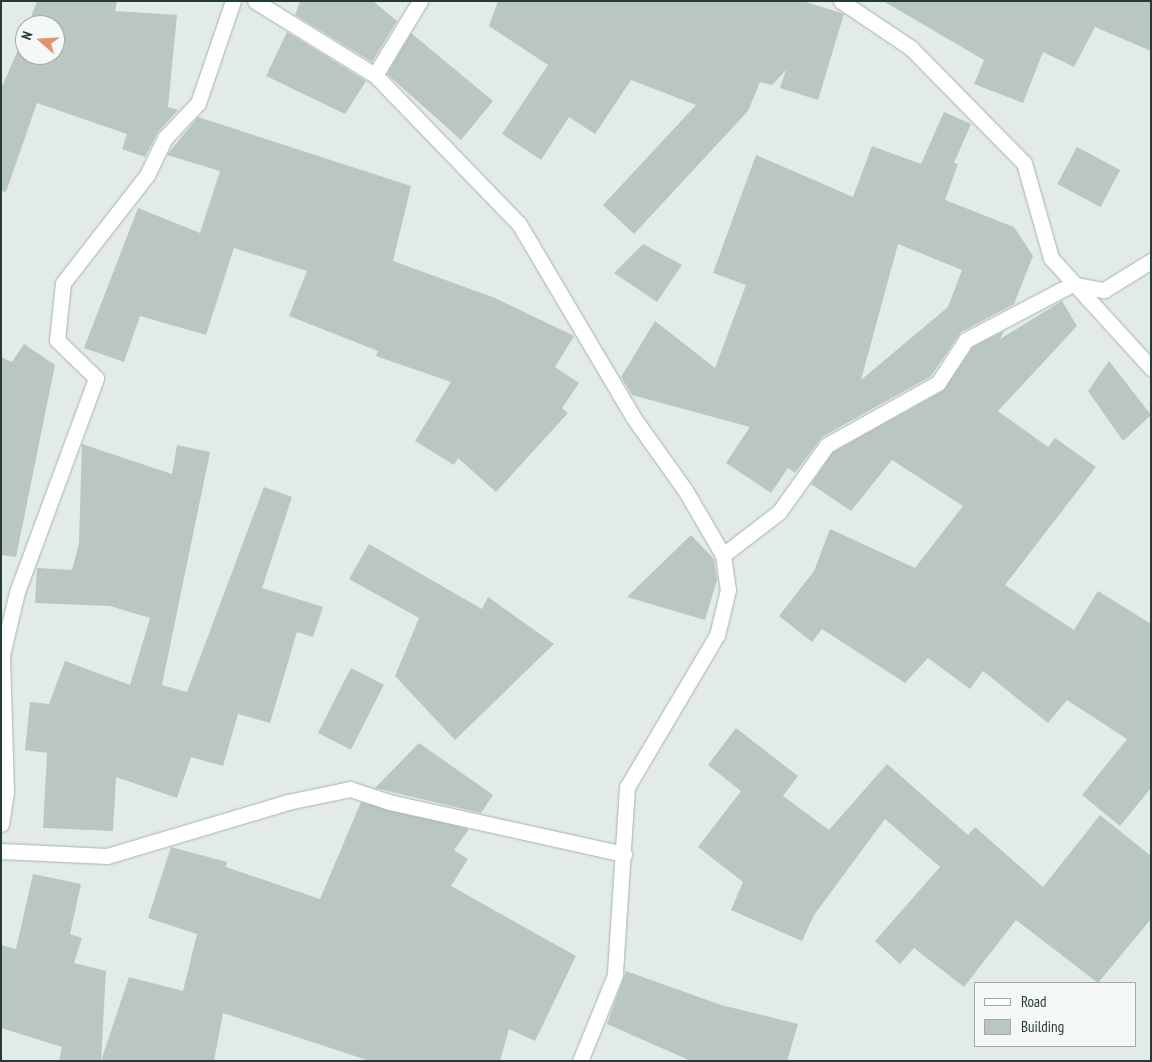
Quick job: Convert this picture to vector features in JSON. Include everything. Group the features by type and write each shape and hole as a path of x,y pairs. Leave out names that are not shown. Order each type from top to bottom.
{"street":[{"path":"1,824 6,783 2,655 17,592 96,378 57,340 63,283 147,176 166,138 198,103 233,1"},
{"path":"254,1 375,75 520,224 633,417 685,490 723,555 728,590 717,635 627,787 615,975 580,1061"},
{"path":"375,75 420,1"},
{"path":"841,1 911,48 1024,163 1051,258 1072,284 1151,368"},
{"path":"723,555 779,512 827,445 938,383 966,340 1072,284 1104,290 1151,261"},
{"path":"1,851 107,856 288,802 350,789 389,802 624,854"}],"building":[{"path":"37,1 117,1 115,11 177,15 168,107 178,110 158,132 145,157 122,149 127,134 37,103 6,192 1,191 1,89 15,57 15,65 65,65 65,15 32,15"},
{"path":"300,1 373,1 397,21 372,62 295,15"},
{"path":"498,1 803,1 844,14 818,100 780,88 786,70 772,85 760,82 748,111 634,234 603,205 696,105 631,80 595,134 569,117 541,160 502,134 548,65 489,26"},
{"path":"883,1 1151,1 1151,51 1095,27 1074,67 1043,52 1023,103 974,84 984,60"},
{"path":"287,32 366,81 345,114 266,76"},
{"path":"411,33 493,101 461,140 387,74"},
{"path":"944,112 971,124 954,163 958,164 945,200 1014,227 1033,256 1014,304 961,332 931,376 822,437 795,473 788,468 771,493 726,463 750,427 632,395 621,377 655,321 715,368 746,285 713,273 756,155 853,197 872,146 921,164","holes":["898,244 962,270 948,307 861,380"]},
{"path":"198,117 411,186 393,261 495,298 574,336 555,367 579,383 562,408 568,413 496,492 458,458 454,465 415,441 451,382 376,356 378,351 289,316 307,271 234,248 206,335 140,316 124,362 84,348 138,208 200,233 220,171 167,155"},
{"path":"1077,147 1120,170 1101,207 1057,184"},
{"path":"643,244 682,265 657,302 614,273"},
{"path":"1062,301 1077,326 998,411 1048,447 1055,438 1096,467 1005,585 1074,630 1098,591 1151,624 1151,788 1120,826 1082,795 1127,739 1067,700 1048,723 983,671 970,689 928,658 905,683 822,629 812,642 779,616 814,571 830,529 915,568 963,506 892,460 851,511 811,484 833,452 943,391 973,347 1004,331 1000,339"},
{"path":"24,344 55,365 16,557 1,555 1,357 12,362"},
{"path":"1109,361 1151,415 1123,441 1088,391"},
{"path":"82,444 172,474 177,445 210,452 162,685 187,692 264,487 292,497 262,588 323,607 313,637 297,632 270,723 238,714 223,766 191,757 177,798 116,777 113,831 43,828 47,753 25,750 30,702 49,704 65,661 130,685 150,618 110,606 35,603 37,568 72,570 79,543"},
{"path":"691,535 714,559 717,580 705,620 627,597"},
{"path":"369,544 482,609 488,597 554,644 455,740 395,676 419,618 349,579"},
{"path":"351,668 384,685 351,750 318,733"},
{"path":"736,728 798,776 783,796 829,830 887,764 968,835 975,827 1043,887 1100,815 1151,856 1151,919 1099,982 1016,920 964,987 914,948 900,964 875,941 940,867 885,819 814,915 802,941 731,910 743,882 698,847 741,791 708,765"},
{"path":"419,743 493,795 481,813 375,788"},
{"path":"361,802 469,829 454,850 468,859 451,886 576,956 535,1041 509,1029 500,1061 370,1061 223,1013 214,1061 101,1061 129,977 183,991 197,934 148,918 171,847 227,862 226,867 320,899"},
{"path":"33,874 81,884 70,934 82,938 74,963 106,971 101,1061 59,1061 62,1047 1,1028 1,945 16,949"},
{"path":"626,971 721,1005 798,1024 787,1061 691,1061 607,1024"}]}
